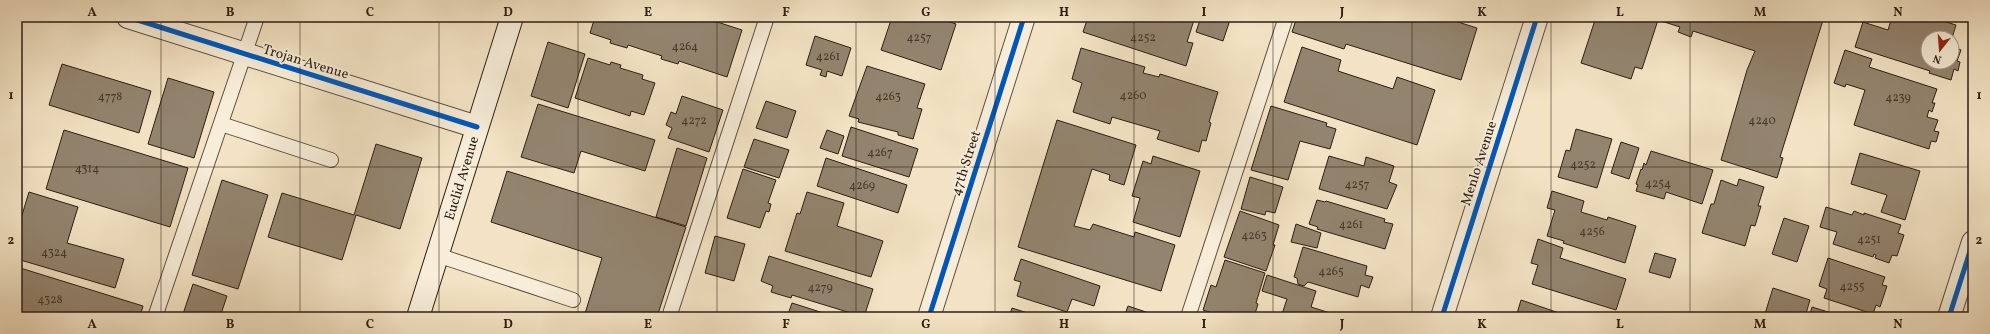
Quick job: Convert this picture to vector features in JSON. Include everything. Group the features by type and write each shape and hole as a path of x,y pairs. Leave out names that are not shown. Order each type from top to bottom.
{"street":[{"name":"Trojan Avenue","path":"128,17 477,127"},
{"name":"Euclid Avenue","path":"418,317 512,17"},
{"name":"47th Street","path":"929,317 1024,17"},
{"name":"Menlo Avenue","path":"1442,317 1537,17"},
{"path":"1949,317 1973,242"}],"lane":[{"path":"155,317 246,54 257,17"},
{"path":"669,317 767,17"},
{"path":"1188,317 1286,17"},
{"path":"221,124 331,160"},
{"path":"437,255 573,300"}],"building":[{"path":"595,17 702,17 742,30 727,77 679,61 678,64 661,59 662,56 628,45 627,48 610,43 611,40 590,33"},
{"path":"892,17 935,17 956,24 941,70 881,50"},
{"path":"1088,17 1195,17 1187,42 1193,43 1186,66 1083,32"},
{"path":"1201,17 1231,17 1223,41 1196,32"},
{"path":"1297,17 1442,17 1477,28 1461,80 1346,44 1344,49 1292,32"},
{"path":"1596,17 1824,17 1780,157 1783,158 1777,178 1721,160 1747,70 1755,51 1693,31 1691,37 1678,32 1680,27 1658,20 1642,69 1635,67 1631,79 1581,63"},
{"path":"1892,17 1900,19 1901,17 1925,17 1956,25 1954,30 1920,30 1920,68 1855,47 1863,22 1888,30"},
{"path":"815,36 851,48 842,76 827,71 826,77 820,75 822,70 806,65"},
{"path":"548,42 585,54 568,108 531,96"},
{"path":"1302,47 1341,60 1338,71 1393,89 1397,77 1435,90 1417,145 1284,102"},
{"path":"1081,48 1145,67 1143,73 1159,77 1160,74 1218,92 1209,122 1211,123 1206,141 1202,140 1199,152 1157,139 1160,131 1112,117 1110,124 1073,112 1082,83 1072,79"},
{"path":"1845,50 1872,59 1869,67 1937,89 1932,103 1935,103 1932,112 1929,110 1927,117 1938,120 1934,131 1939,132 1936,142 1931,141 1929,149 1854,125 1865,90 1846,84 1845,87 1834,83"},
{"path":"588,58 610,65 611,62 621,65 620,68 643,75 642,79 655,83 644,115 631,111 630,116 575,98"},
{"path":"62,64 151,91 139,133 49,105"},
{"path":"867,66 925,84 917,108 922,109 913,139 898,135 898,132 858,122 859,119 849,116"},
{"path":"1927,70 1954,70 1951,80 1929,73 1930,71"},
{"path":"168,78 214,92 194,158 148,144"},
{"path":"682,96 723,110 709,152 668,138 672,128 666,125 671,112 676,114"},
{"path":"766,101 796,111 787,138 756,128"},
{"path":"538,104 655,140 645,171 581,151 574,173 521,157"},
{"path":"1271,106 1327,123 1326,126 1336,129 1330,149 1300,141 1288,180 1251,170"},
{"path":"1057,120 1136,145 1124,185 1109,180 1110,175 1092,169 1074,226 1090,230 1093,224 1134,237 1135,232 1175,245 1161,291 1018,247"},
{"path":"851,127 918,149 909,177 842,156"},
{"path":"1576,129 1612,139 1597,188 1558,177 1566,150 1570,151"},
{"path":"64,130 188,168 170,227 46,189"},
{"path":"827,130 844,136 838,154 820,148"},
{"path":"754,139 789,150 779,178 744,167"},
{"path":"1621,142 1639,148 1629,179 1611,173"},
{"path":"376,144 422,158 400,229 356,215 342,260 268,237 282,193 354,215"},
{"path":"677,148 707,158 686,226 656,217"},
{"path":"1651,151 1713,170 1702,204 1666,192 1664,199 1636,191 1638,185 1636,184 1641,169 1642,170 1644,163 1646,165"},
{"path":"1860,153 1920,171 1905,220 1881,212 1887,195 1851,184"},
{"path":"1153,156 1200,171 1180,237 1133,222 1140,198 1132,196 1143,161 1151,164"},
{"path":"1329,156 1364,166 1366,157 1394,166 1389,182 1397,185 1387,209 1319,189"},
{"path":"826,158 907,185 898,213 817,186"},
{"path":"743,169 776,180 768,203 771,204 769,212 766,211 760,228 727,218"},
{"path":"507,171 686,227 657,317 584,317 602,258 491,222"},
{"path":"1250,177 1283,187 1275,213 1266,211 1265,215 1241,209"},
{"path":"1739,179 1764,187 1758,206 1761,206 1755,226 1751,225 1745,246 1702,233 1711,204 1714,204 1721,180 1737,186"},
{"path":"222,180 268,195 238,289 192,275"},
{"path":"1552,191 1584,201 1581,212 1607,220 1608,217 1636,226 1625,263 1563,243 1564,241 1547,236 1555,210 1547,208"},
{"path":"29,192 78,207 67,243 124,259 115,288 17,259 17,225 19,225"},
{"path":"807,192 844,203 837,226 883,241 871,277 785,251 797,213 800,214"},
{"path":"1317,200 1326,201 1385,219 1384,222 1393,224 1385,249 1317,229 1318,227 1309,224"},
{"path":"1826,207 1852,215 1854,211 1864,215 1864,213 1901,225 1898,233 1904,235 1897,256 1892,255 1889,263 1875,258 1876,255 1874,254 1873,257 1833,244 1837,232 1820,227"},
{"path":"1240,211 1279,225 1273,245 1275,245 1266,271 1224,257"},
{"path":"1784,218 1809,226 1797,262 1772,254"},
{"path":"1296,224 1321,233 1317,248 1291,242"},
{"path":"715,236 745,244 734,281 705,273"},
{"path":"1538,239 1563,248 1560,258 1626,279 1616,310 1532,284 1538,265 1531,263"},
{"path":"1303,247 1367,266 1365,275 1373,277 1369,288 1361,285 1358,297 1308,282 1304,286 1298,284 1297,278 1294,277"},
{"path":"1655,253 1676,259 1670,278 1649,272"},
{"path":"769,256 873,289 864,317 792,295 791,298 771,292 773,286 761,281"},
{"path":"1828,258 1885,277 1882,285 1887,286 1880,307 1876,305 1873,314 1824,298 1827,289 1819,286"},
{"path":"1021,259 1100,286 1094,306 1072,299 1067,312 1017,296 1021,282 1014,280"},
{"path":"1225,260 1265,273 1256,303 1258,304 1254,317 1224,317 1203,310 1211,285 1216,287"},
{"path":"17,267 143,306 140,317 17,317"},
{"path":"1267,275 1316,291 1311,307 1343,317 1281,317 1287,299 1262,291"},
{"path":"193,284 227,296 220,317 182,317"},
{"path":"1773,288 1810,300 1805,317 1764,317"},
{"path":"1521,300 1571,317 1516,317"},
{"path":"792,303 836,317 787,317"},
{"path":"1128,306 1155,315 1154,317 1124,317"},
{"path":"1812,307 1844,317 1809,317"},
{"path":"1012,308 1040,317 1009,317"},
{"path":"1204,312 1215,316 1215,317 1203,317"},
{"path":"1597,312 1614,317 1596,317"}],"cycle path":[{"path":"128,17 477,127"},
{"path":"929,317 1024,17"},
{"path":"1442,317 1537,17"},
{"path":"1949,317 1973,242"}]}
